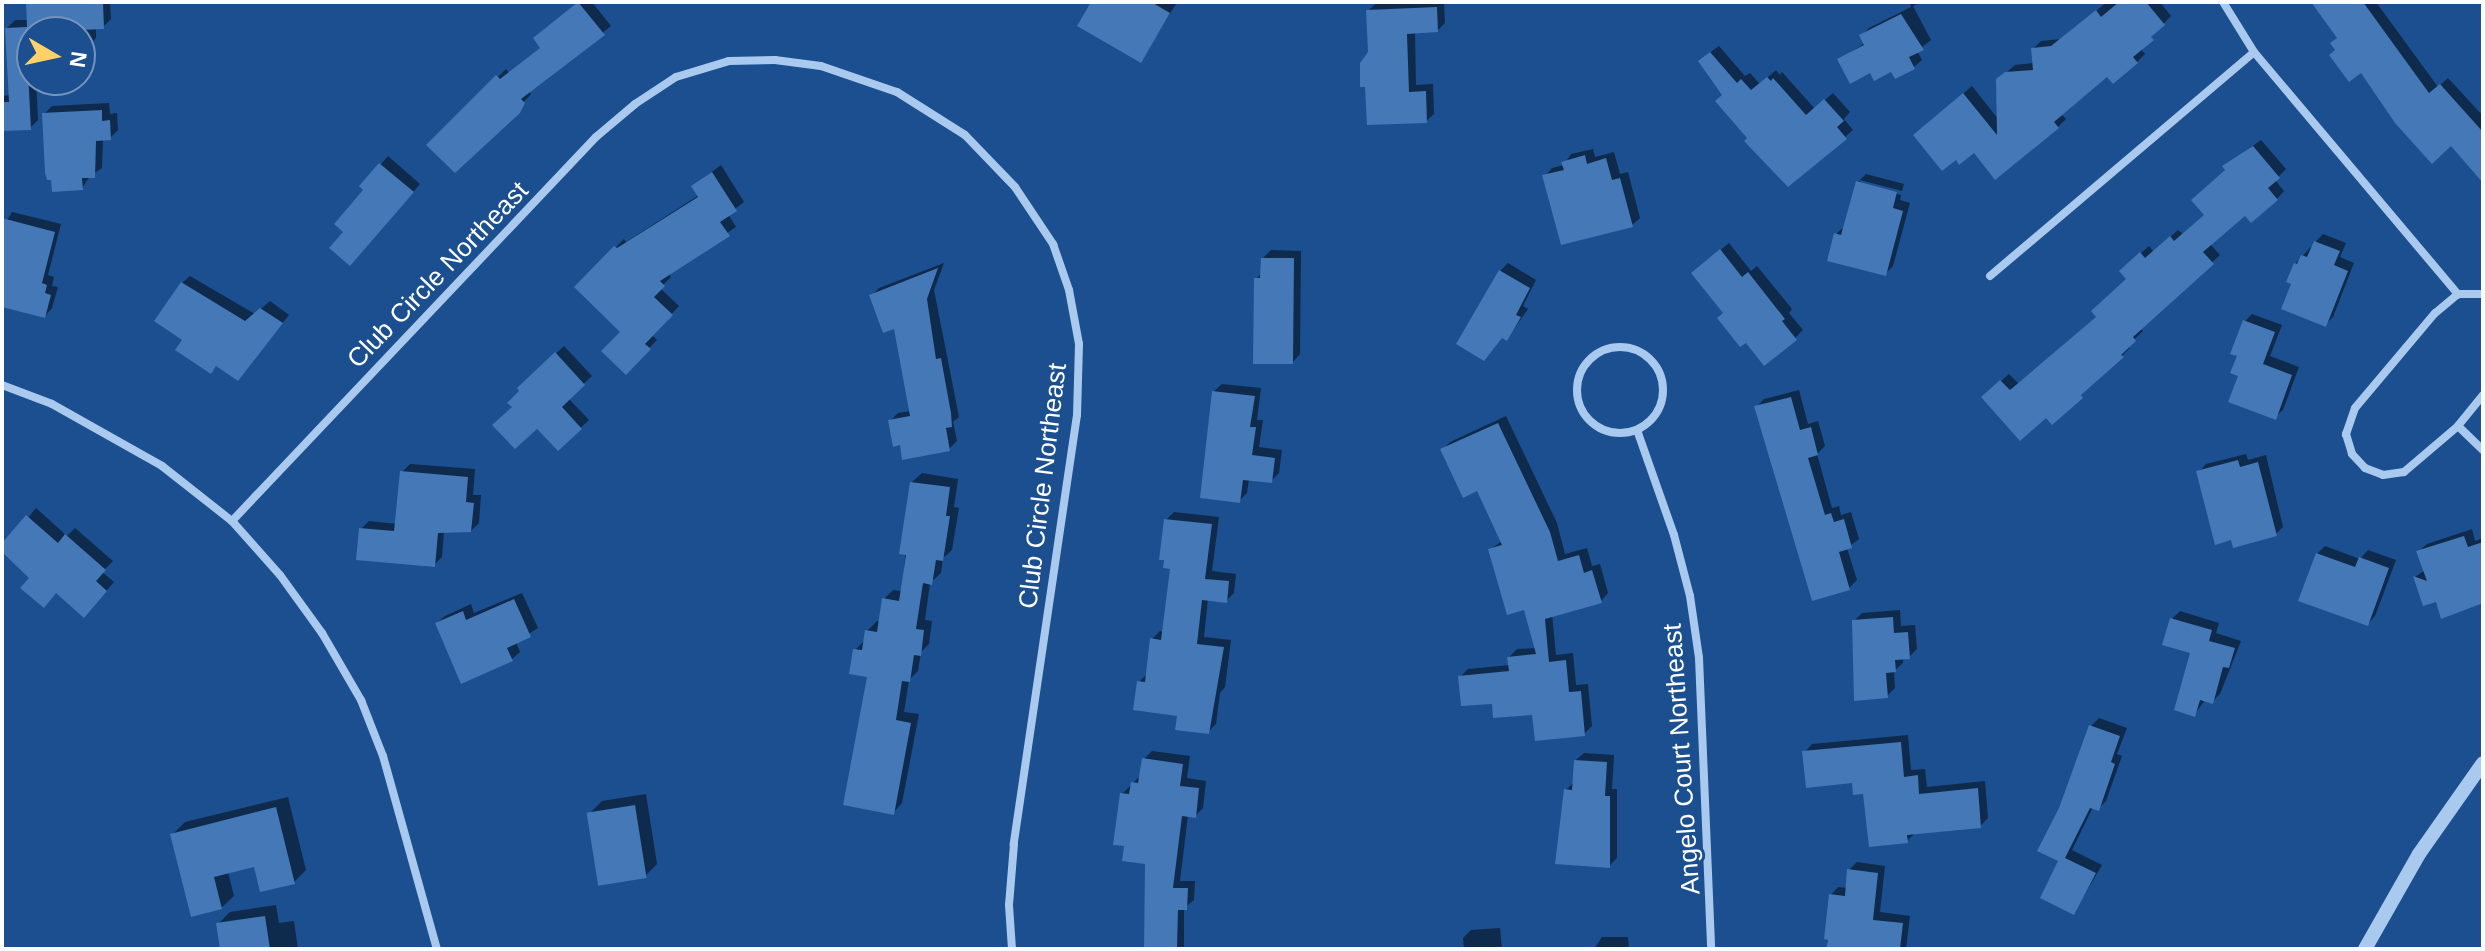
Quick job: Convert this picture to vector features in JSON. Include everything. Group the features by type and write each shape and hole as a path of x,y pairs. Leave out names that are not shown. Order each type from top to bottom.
{"street":[{"path":"2223,2 2254,52 2458,294"},
{"path":"1990,276 2254,52"},
{"name":"Club Circle Northeast","path":"232,521 596,137 635,104 676,77 729,61 775,60 821,66 860,76 909,98 965,135 1015,187 1053,244 1069,290 1079,344 1077,415 1014,844 1009,905 1012,949"},
{"path":"2483,294 2458,294 2435,313 2355,408 2346,434 2352,454 2365,468 2383,475 2404,472 2458,426 2483,395"},
{"path":"1606,349 1636,350 1648,357 1661,374 1662,402 1656,416 1637,430 1616,434 1597,427 1586,417 1578,401 1579,377 1589,361 1606,349"},
{"path":"2,385 52,404 162,466 232,521 297,598 322,633 361,700 383,756 437,949"},
{"path":"2458,426 2483,450"},
{"name":"Angelo Court Northeast","path":"1637,430 1674,535 1690,596 1699,658 1711,949"},
{"path":"2365,949 2419,854 2483,763"}],"building":[{"path":"26,2 103,2 104,29 96,29 96,16 27,16"},
{"path":"578,2 605,35 521,99 525,103 520,113 455,173 426,145 496,75 500,79 540,48 533,38"},
{"path":"1091,2 1151,2 1170,13 1141,63 1077,26"},
{"path":"2119,2 2146,2 2165,25 2151,37 2154,40 2133,57 2138,63 2113,84 2107,77 2054,122 2059,128 1995,180 1974,153 1959,165 1956,160 1942,171 1913,135 1963,93 1997,135 1996,79 2005,72 2033,70 2031,48 2051,46 2096,10 2101,17"},
{"path":"2311,2 2363,2 2429,93 2440,84 2483,132 2483,183 2451,146 2432,164 2395,123 2361,73 2349,82 2329,55 2335,50 2330,43 2337,38"},
{"path":"1437,7 1438,32 1407,34 1409,92 1426,91 1427,123 1367,125 1365,87 1360,87 1360,63 1368,52 1366,10"},
{"path":"1901,14 1924,50 1909,57 1915,69 1895,79 1891,72 1874,81 1870,73 1850,84 1837,59 1864,45 1859,35"},
{"path":"5,28 16,28 16,96 29,96 31,130 2,131 2,102 9,102"},
{"path":"1710,52 1737,83 1741,79 1751,90 1767,77 1771,81 1773,78 1806,115 1824,99 1844,121 1837,127 1847,139 1788,187 1744,141 1747,138 1715,101 1722,95 1698,61"},
{"path":"102,110 102,121 110,120 111,140 96,141 95,178 82,178 83,190 52,192 51,180 47,180 45,173 42,113"},
{"path":"2253,146 2280,178 2268,188 2278,200 2251,223 2245,216 2203,252 2214,264 2133,337 2136,341 2121,355 2124,357 2052,425 2046,418 2020,441 1981,397 2000,380 2010,390 2096,317 2091,311 2126,279 2119,271 2140,252 2145,258 2170,236 2174,241 2204,215 2191,200 2225,170 2222,166"},
{"path":"1585,155 1587,164 1606,158 1612,180 1620,178 1633,227 1561,245 1542,175 1564,170 1561,162"},
{"path":"379,163 414,192 350,266 329,248 343,232 334,224 363,190 359,186"},
{"path":"712,172 737,211 720,222 730,236 660,281 665,286 654,297 673,315 645,344 651,349 626,375 601,351 620,332 574,287 614,246 617,248 698,197 691,186"},
{"path":"1856,181 1897,192 1893,208 1903,211 1886,276 1827,261 1834,233 1841,235"},
{"path":"2,218 55,232 42,283 47,285 45,293 51,295 45,318 2,307"},
{"path":"2314,241 2340,251 2334,265 2348,271 2326,327 2281,309 2291,284 2286,282 2294,263 2297,264 2301,255 2307,257"},
{"path":"1720,249 1742,277 1748,272 1785,319 1782,321 1797,340 1764,366 1746,343 1740,347 1717,318 1723,313 1691,273"},
{"path":"1261,258 1294,258 1293,364 1253,364 1254,278 1260,278"},
{"path":"938,268 927,299 936,359 941,358 951,413 952,427 946,428 950,451 902,460 900,445 893,447 888,420 910,416 894,329 883,333 869,295"},
{"path":"1499,270 1530,288 1516,315 1521,317 1507,341 1502,338 1484,361 1456,344"},
{"path":"181,282 245,321 260,308 283,323 238,381 216,366 211,374 175,350 182,340 154,321"},
{"path":"2243,320 2275,332 2263,364 2292,375 2276,420 2228,402 2238,376 2230,373 2237,356 2230,354"},
{"path":"555,352 585,385 562,407 582,429 558,451 537,429 515,449 492,425 512,407 507,403 519,391 517,388"},
{"path":"1212,391 1255,396 1250,427 1256,427 1252,455 1275,458 1272,483 1243,480 1240,503 1200,498"},
{"path":"1791,397 1800,430 1811,427 1818,455 1808,458 1825,515 1831,513 1834,522 1844,519 1852,548 1839,552 1850,590 1812,601 1754,406"},
{"path":"1498,423 1550,532 1558,561 1579,555 1584,573 1592,570 1602,603 1545,619 1549,662 1566,660 1569,692 1581,691 1585,736 1535,741 1532,715 1493,718 1492,704 1461,706 1458,676 1509,671 1507,657 1536,654 1524,610 1507,615 1488,549 1502,545 1477,491 1463,498 1440,449"},
{"path":"2238,460 2240,467 2258,462 2277,536 2233,548 2231,540 2215,545 2196,471"},
{"path":"400,471 468,477 466,502 474,503 471,532 438,533 435,567 356,560 359,528 394,531"},
{"path":"910,482 950,487 946,516 950,516 943,561 936,560 932,585 923,583 916,629 924,630 921,656 914,655 910,682 902,681 896,720 911,723 894,815 843,805 867,677 849,674 853,649 862,650 865,630 877,632 882,598 899,601 906,555 899,554"},
{"path":"26,515 58,543 65,534 106,570 96,581 107,591 84,618 56,593 44,608 20,588 29,578 2,552 2,543"},
{"path":"1164,519 1212,524 1205,579 1229,581 1227,603 1202,600 1197,644 1224,647 1209,734 1175,730 1177,716 1133,710 1137,681 1145,682 1150,638 1161,640 1170,569 1163,568 1164,560 1159,560"},
{"path":"2464,536 2468,547 2483,542 2483,603 2441,619 2436,602 2423,606 2413,576 2427,581 2416,551"},
{"path":"2316,553 2355,567 2359,557 2389,568 2368,626 2298,601"},
{"path":"514,599 531,637 507,648 513,661 461,684 435,623 463,611 466,620"},
{"path":"1893,617 1894,633 1908,632 1910,659 1895,660 1896,672 1886,673 1888,698 1854,701 1852,620"},
{"path":"2170,618 2212,630 2209,641 2235,648 2229,668 2223,667 2213,704 2200,700 2195,717 2174,710 2190,653 2162,645"},
{"path":"2089,725 2120,736 2111,762 2115,764 2099,811 2090,808 2065,858 2096,873 2074,915 2040,898 2058,861 2037,851 2059,808"},
{"path":"1901,742 1904,777 1918,775 1919,794 1978,788 1981,828 1907,835 1908,843 1869,847 1863,794 1853,795 1852,783 1806,788 1802,751"},
{"path":"1142,758 1183,764 1180,786 1199,788 1196,818 1182,816 1173,888 1188,888 1187,910 1178,910 1177,949 1144,949 1145,864 1122,861 1124,846 1113,845 1120,793 1129,794 1131,782 1138,783"},
{"path":"1574,760 1607,762 1605,796 1610,796 1610,868 1555,864 1564,789 1572,790"},
{"path":"635,805 647,878 598,886 587,813"},
{"path":"276,807 295,884 260,892 254,867 214,877 222,909 191,917 170,834"},
{"path":"1847,869 1878,873 1873,920 1903,923 1900,949 1826,949 1828,940 1824,939 1829,894 1845,896"},
{"path":"265,916 270,949 220,949 216,923"}]}
